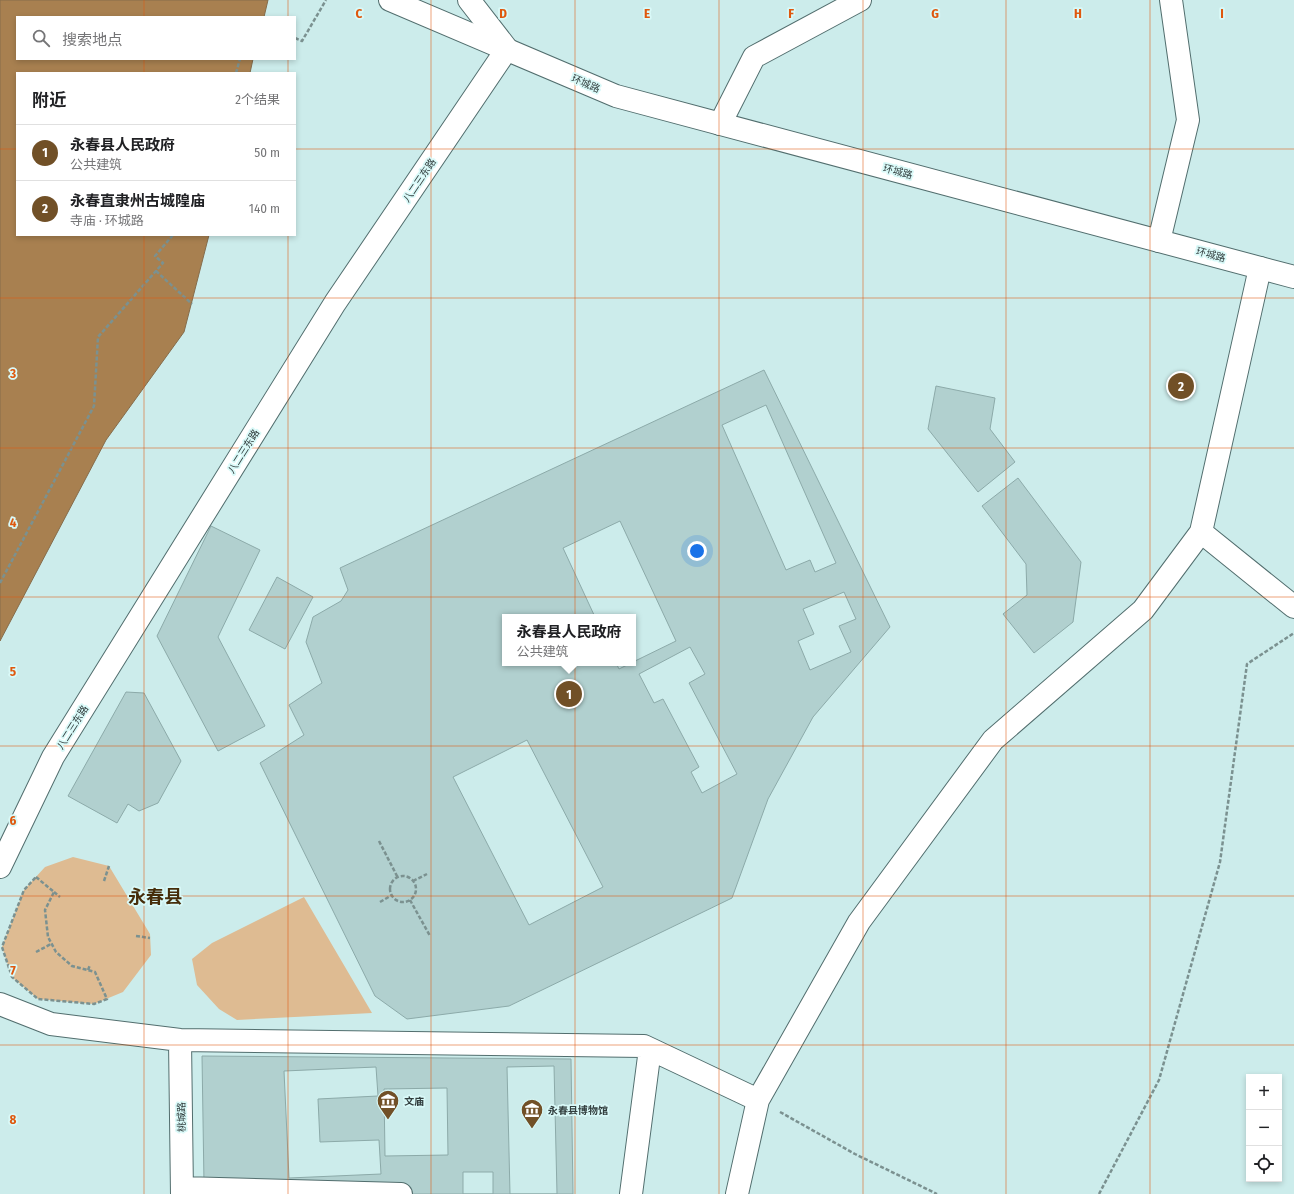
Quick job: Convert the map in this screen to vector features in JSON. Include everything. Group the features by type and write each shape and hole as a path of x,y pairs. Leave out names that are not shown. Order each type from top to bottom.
{"street":[{"name":"环城路","path":"390,0 616,96 1294,277"},
{"path":"469,0 507,50"},
{"path":"720,124 754,57 860,0"},
{"path":"1159,241 1188,120 1171,0"},
{"name":"八二三东路","path":"0,867 53,757 335,303 507,50"},
{"path":"737,1194 758,1100 859,922 993,740 1143,610 1201,532 1260,268"},
{"path":"1201,532 1294,607"},
{"path":"0,1004 51,1024 180,1040 644,1046 758,1100"},
{"name":"桃城路","path":"180,1040 182,1191"},
{"path":"631,1194 650,1048"},
{"path":"182,1191 401,1194"}],"path":[{"path":"296,38 302,41 326,0"},
{"path":"236,72 240,60"},
{"path":"0,583 94,406 98,337 163,263 155,256 172,236"},
{"path":"156,271 192,304"},
{"path":"1099,1194 1159,1080 1220,862 1247,664 1294,633"},
{"path":"379,841 398,878"},
{"path":"104,881 109,866"},
{"path":"413,881 427,874"},
{"path":"54,892 45,910 48,937 56,952 72,966 95,972 106,999 94,1004 38,999 12,977 2,947 24,890 36,877 54,892 60,898"},
{"path":"406,877 413,881 416,889 410,900 402,902 392,895 390,887 398,878 406,877"},
{"path":"380,902 392,895"},
{"path":"410,900 430,936"},
{"path":"136,936 150,938"},
{"path":"36,952 51,944"},
{"path":"88,970 90,965"},
{"path":"758,1100 855,1154 937,1194"}],"shaded area":[{"path":"0,0 268,0 264,16 16,16 16,60 253,60 250,72 16,72 16,236 209,236 184,332 106,440 0,641"},
{"path":"73,857 109,866 150,934 151,955 123,992 94,1004 38,999 12,977 2,947 24,890 45,867"},
{"path":"304,897 372,1013 237,1020 219,1009 197,985 192,959 212,943"}],"building":[{"path":"764,370 890,627 813,717 768,799 732,898 509,1006 407,1019 375,996 260,763 304,735 289,705 322,683 306,642 313,617 341,601 348,590 340,568"},
{"path":"936,386 995,398 990,429 1015,462 978,492 928,429"},
{"path":"766,405 836,563 815,572 810,560 786,570 722,425"},
{"path":"1018,478 1081,562 1073,622 1034,653 1003,614 1027,595 1026,564 982,506"},
{"path":"620,521 676,641 636,661 636,614 594,614 563,548"},
{"path":"211,526 260,550 218,637 265,726 218,751 157,636"},
{"path":"277,577 313,597 285,649 249,630"},
{"path":"844,592 856,619 839,626 851,652 810,670 798,641 814,634 803,609"},
{"path":"690,647 705,674 689,683 737,774 702,793 691,772 699,767 663,699 654,703 639,674"},
{"path":"618,666 625,666 619,669"},
{"path":"126,692 144,693 181,761 158,803 139,811 128,804 117,823 68,796"},
{"path":"527,740 603,887 529,925 453,777"},
{"name":"文庙","path":"202,1056 571,1059 573,1194 381,1194 204,1184"},
{"name":"永春县博物馆","path":"554,1066 557,1194 510,1194 507,1067"},
{"path":"376,1067 378,1096 318,1099 320,1142 379,1140 381,1174 289,1178 284,1071"},
{"path":"447,1088 448,1155 385,1156 384,1089"},
{"path":"463,1172 493,1172 493,1194 463,1194"}],"place":[{"name":"永春直隶州古城隍庙","path":"1181,386"},
{"name":"永春县人民政府","path":"569,694"},
{"name":"文庙","path":"388,1120"},
{"name":"永春县博物馆","path":"532,1130"}],"district":[{"name":"永春县","path":"155,897"}]}
